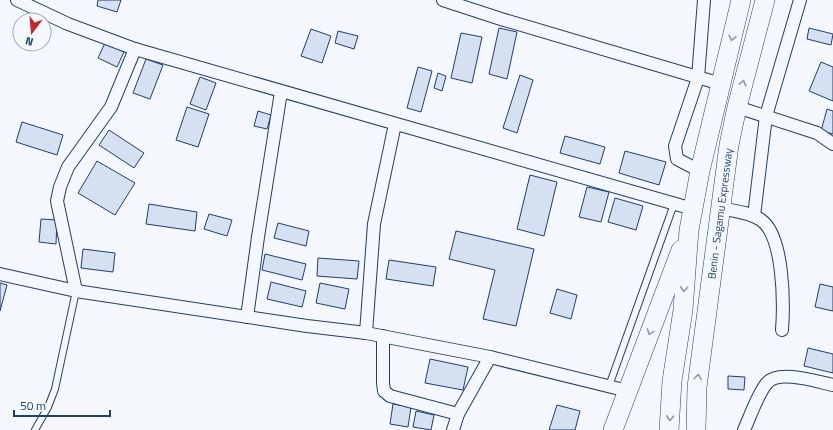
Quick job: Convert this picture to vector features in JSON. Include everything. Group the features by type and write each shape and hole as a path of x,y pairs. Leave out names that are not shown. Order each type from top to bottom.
{"highway":[{"path":"669,430 672,381 683,310 692,209 741,0"},
{"name":"Benin - Sagamu Expressway","path":"696,430 697,387 729,145 737,107 765,0"},
{"path":"614,430 689,230"}],"street":[{"path":"17,0 68,24 135,49 692,209"},
{"path":"443,0 721,84"},
{"path":"700,171 677,159 675,146 698,78 704,0"},
{"path":"754,216 766,116 800,0"},
{"path":"76,291 57,201 60,187 68,167 110,107 135,49"},
{"path":"247,317 281,92"},
{"path":"737,107 817,133 833,144"},
{"path":"366,333 374,224 395,124"},
{"path":"720,208 754,216 762,220 768,227 774,239 782,282 782,330"},
{"path":"0,274 76,291 383,336 490,357 628,391"},
{"path":"383,336 382,383 384,391 390,396 458,414"},
{"path":"453,430 458,414 490,357"},
{"path":"744,430 768,381 778,377 790,376 833,385"}],"lane":[{"path":"609,386 674,204"},
{"path":"35,430 48,407 55,390 76,291"}],"building":[{"path":"98,0 121,0 117,12 97,6"},
{"path":"499,28 517,32 507,79 489,74"},
{"path":"809,28 833,34 831,45 807,39"},
{"path":"311,29 331,36 322,63 301,56"},
{"path":"338,31 358,36 354,49 335,43"},
{"path":"461,33 482,37 472,83 451,78"},
{"path":"105,43 124,52 117,67 98,58"},
{"path":"146,59 163,65 150,99 133,93"},
{"path":"821,62 833,67 833,101 809,91"},
{"path":"418,67 432,71 421,112 407,108"},
{"path":"438,73 446,76 442,91 434,88"},
{"path":"520,75 533,80 517,133 503,128"},
{"path":"200,77 216,83 206,110 190,104"},
{"path":"187,107 209,114 198,147 176,140"},
{"path":"827,109 833,111 833,134 821,131"},
{"path":"258,111 271,115 267,129 254,126"},
{"path":"22,122 63,135 57,155 16,142"},
{"path":"109,130 144,153 134,168 99,145"},
{"path":"565,136 605,147 600,164 560,153"},
{"path":"625,151 666,162 659,185 619,173"},
{"path":"97,161 135,183 115,215 78,193"},
{"path":"530,175 557,182 544,236 517,229"},
{"path":"587,187 609,192 601,222 579,217"},
{"path":"615,198 643,206 636,230 608,222"},
{"path":"149,204 197,212 195,231 146,224"},
{"path":"209,214 232,220 227,236 204,229"},
{"path":"41,219 57,220 56,244 39,242"},
{"path":"278,223 309,231 306,246 274,238"},
{"path":"456,231 534,249 516,326 483,319 495,270 449,259"},
{"path":"83,249 115,253 113,272 81,268"},
{"path":"265,254 306,264 302,280 262,270"},
{"path":"318,258 359,261 357,279 317,276"},
{"path":"389,260 436,267 433,286 386,279"},
{"path":"271,282 306,291 302,307 267,299"},
{"path":"0,283 7,285 0,311"},
{"path":"320,283 349,289 345,309 316,303"},
{"path":"820,284 833,287 833,311 815,307"},
{"path":"557,289 577,295 571,319 550,313"},
{"path":"808,348 833,354 833,373 804,366"},
{"path":"430,359 468,367 463,390 425,383"},
{"path":"728,376 745,377 744,390 728,389"},
{"path":"393,404 411,407 408,427 390,424"},
{"path":"557,405 580,411 575,430 549,430"},
{"path":"416,411 434,415 431,430 413,427"}]}
